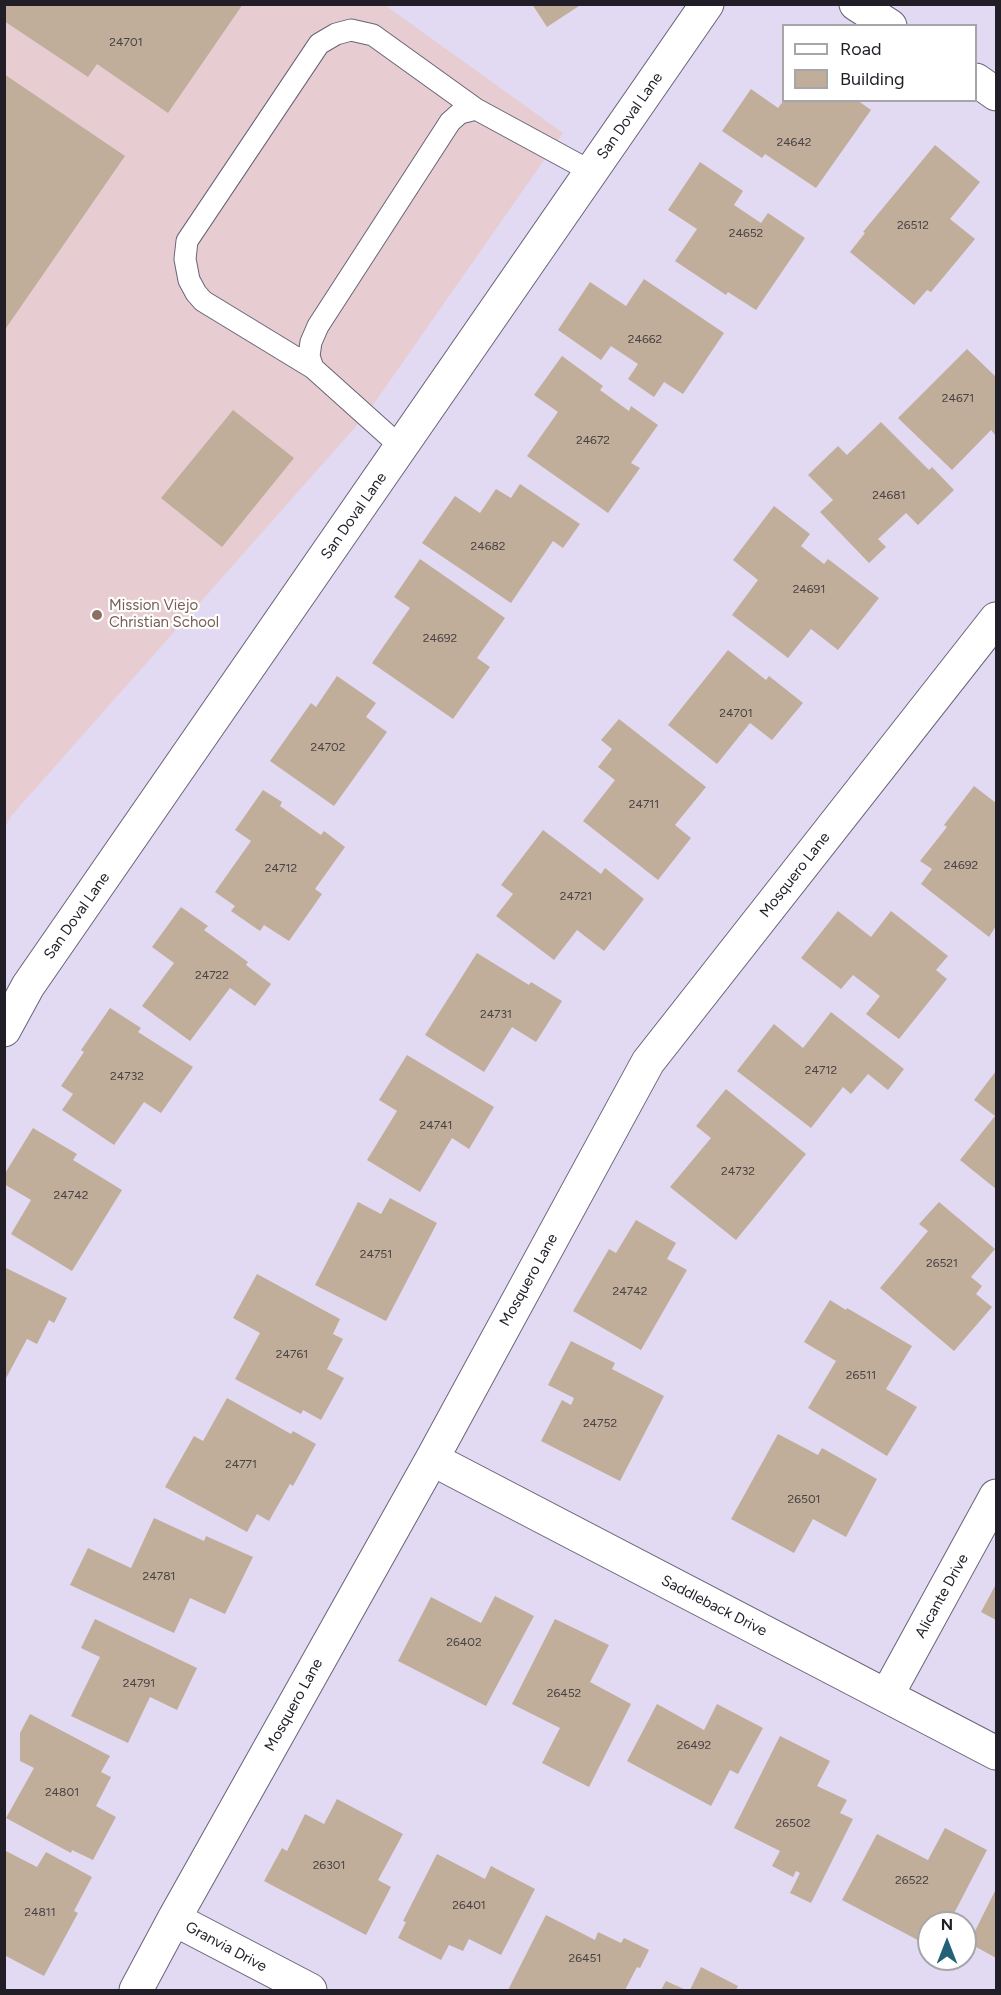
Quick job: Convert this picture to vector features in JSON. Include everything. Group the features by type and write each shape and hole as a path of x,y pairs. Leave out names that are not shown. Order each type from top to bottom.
{"street":[{"name":"San Doval Lane","path":"4,1030 28,986 708,4"},
{"path":"856,4 887,24"},
{"path":"977,81 996,94"},
{"name":"Mosquero Lane","path":"136,1990 432,1459 648,1062 996,619"},
{"name":"Saddleback Drive","path":"432,1459 996,1753"},
{"name":"Alicante Drive","path":"887,1695 996,1496"},
{"name":"Granvia Drive","path":"174,1919 310,1990"}],"lane":[{"path":"401,447 312,368 203,301 189,280 185,259 187,241 319,44 336,34 351,30 373,35 476,109 592,172"},
{"path":"312,368 309,357 311,342 318,326 450,122 460,113 476,109"}],"shaded area":[{"name":"Mission Viejo Christian School","path":"5,5 385,5 563,133 366,415 12,815 5,827"}],"building":[{"path":"4,4 243,4 168,113 97,64 88,77 4,21"},
{"path":"532,4 582,4 547,27"},
{"path":"4,74 125,156 4,331"},
{"path":"751,89 778,108 782,102 860,102 871,110 816,188 765,154 762,158 722,131"},
{"path":"935,145 980,182 950,219 975,239 931,292 927,290 914,305 850,252 865,233 863,232"},
{"path":"700,162 743,191 734,205 761,223 768,213 805,238 756,310 728,292 726,295 675,261 697,229 668,210"},
{"path":"644,279 724,333 683,394 664,382 654,397 628,379 638,364 611,346 601,360 558,330 590,282 626,306"},
{"path":"967,349 996,377 996,436 991,430 952,470 898,418"},
{"path":"562,356 603,386 600,390 629,411 631,406 658,425 631,463 640,468 608,513 527,456 558,412 534,395"},
{"path":"233,410 294,458 222,547 161,498"},
{"path":"881,422 929,470 932,467 954,490 918,525 906,513 878,539 886,547 869,563 820,512 833,500 808,475 838,446 847,455"},
{"path":"520,484 580,524 563,548 553,541 511,603 422,543 455,496 480,513 496,489 511,498"},
{"path":"774,506 810,534 801,546 824,564 828,559 879,598 838,650 811,629 788,658 732,615 758,580 733,560"},
{"path":"420,559 505,618 477,658 490,667 453,719 372,663 410,608 394,597"},
{"path":"728,650 766,680 769,676 803,703 772,740 750,723 717,764 668,725"},
{"path":"337,676 376,703 366,717 387,732 334,806 270,761 311,703 316,707"},
{"path":"619,719 706,787 675,825 691,838 658,880 583,821 615,780 598,767 612,749 601,740"},
{"path":"974,786 996,803 996,926 989,937 921,884 932,869 920,861 947,827 944,825"},
{"path":"263,790 282,802 280,806 321,835 324,831 345,847 315,889 322,894 289,941 264,925 260,931 231,911 235,906 215,892 251,841 235,830"},
{"path":"543,830 601,874 605,868 644,899 604,951 577,930 554,960 496,916 513,894 501,885"},
{"path":"181,907 208,926 204,930 248,962 246,965 271,984 255,1006 230,988 190,1041 142,1006 174,963 152,947"},
{"path":"838,911 871,937 891,911 948,956 936,970 947,979 899,1039 866,1014 880,996 853,975 841,989 801,958"},
{"path":"477,953 529,985 531,982 562,1001 536,1042 512,1027 484,1072 425,1035"},
{"path":"110,1008 141,1028 138,1032 193,1067 161,1113 144,1102 114,1145 62,1110 73,1094 61,1086 84,1052 81,1050"},
{"path":"831,1012 904,1069 888,1090 868,1074 851,1094 843,1087 811,1128 737,1071 774,1024 803,1048"},
{"path":"407,1055 494,1107 469,1149 452,1138 420,1192 367,1160 397,1111 379,1100"},
{"path":"996,1071 996,1189 960,1160 995,1116 974,1100"},
{"path":"726,1089 806,1154 736,1240 670,1187 711,1138 696,1126"},
{"path":"33,1128 77,1154 73,1160 122,1190 72,1271 11,1234 31,1200 4,1184 4,1175"},
{"path":"390,1198 437,1223 386,1321 315,1285 358,1202 381,1214"},
{"path":"939,1202 995,1249 971,1277 982,1286 976,1294 992,1307 954,1351 880,1288 928,1231 919,1224"},
{"path":"636,1220 676,1243 667,1259 687,1270 641,1350 573,1311 609,1249 616,1253"},
{"path":"4,1267 67,1298 54,1323 49,1320 37,1344 27,1339 4,1382"},
{"path":"257,1274 340,1319 333,1334 343,1339 327,1369 344,1378 321,1420 303,1410 301,1414 235,1379 260,1333 233,1318"},
{"path":"830,1300 912,1346 886,1389 917,1407 887,1456 808,1408 836,1361 804,1342"},
{"path":"571,1341 615,1363 612,1369 664,1396 620,1481 541,1441 562,1400 571,1405 574,1398 548,1385"},
{"path":"227,1398 291,1434 293,1431 316,1444 293,1486 290,1484 269,1521 257,1514 247,1532 165,1487 194,1436 203,1441"},
{"path":"778,1434 818,1455 822,1448 877,1479 846,1537 813,1519 794,1553 731,1519"},
{"path":"154,1518 204,1541 206,1536 253,1557 225,1614 190,1598 174,1633 70,1585 88,1548 131,1568"},
{"path":"996,1584 996,1620 981,1612"},
{"path":"495,1596 534,1616 486,1706 398,1661 431,1597 481,1623"},
{"path":"95,1619 197,1668 177,1710 150,1697 128,1743 71,1716 100,1657 81,1648"},
{"path":"555,1619 609,1645 590,1682 631,1704 589,1787 542,1763 560,1728 512,1704"},
{"path":"657,1704 704,1730 717,1704 763,1728 738,1774 730,1770 711,1806 627,1761"},
{"path":"30,1714 110,1756 101,1772 111,1777 96,1806 116,1817 93,1860 72,1850 71,1853 6,1818 34,1768 20,1761 20,1733"},
{"path":"780,1736 830,1761 817,1786 847,1800 840,1813 853,1819 811,1903 790,1893 800,1873 796,1871 793,1877 772,1866 780,1851 734,1828"},
{"path":"337,1799 403,1834 378,1880 391,1887 366,1935 264,1881 282,1848 287,1851 305,1814 324,1824"},
{"path":"945,1828 987,1850 955,1911 917,1911 917,1940 842,1900 877,1834 928,1860"},
{"path":"4,1850 37,1867 46,1852 92,1877 74,1911 78,1913 44,1976 4,1955"},
{"path":"437,1854 485,1879 491,1866 535,1889 501,1955 469,1939 463,1951 449,1945 441,1960 398,1938 406,1922 403,1921"},
{"path":"996,1889 996,1958 977,1947 977,1927"},
{"path":"546,1915 595,1940 598,1932 621,1943 624,1938 649,1950 625,1990 508,1990"},
{"path":"701,1967 738,1986 736,1990 690,1990"},
{"path":"666,1981 686,1990 661,1990"}],"place":[{"name":"Mission Viejo Christian School","path":"97,615"}]}
